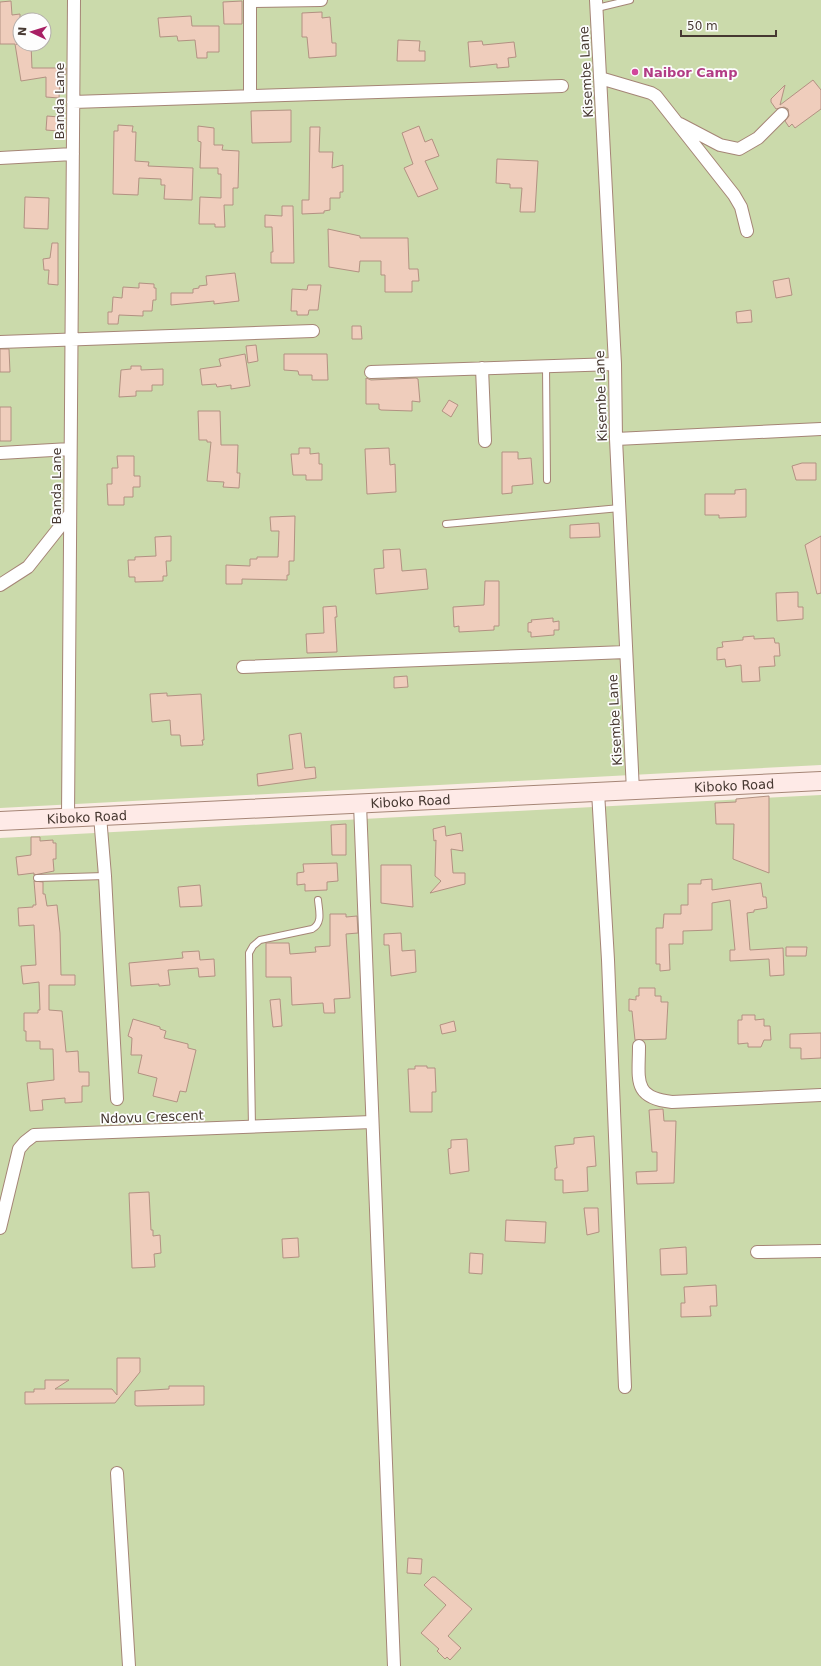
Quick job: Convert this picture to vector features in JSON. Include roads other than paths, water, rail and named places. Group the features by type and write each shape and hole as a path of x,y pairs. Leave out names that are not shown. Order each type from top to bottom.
{"street":[{"name":"Banda Lane","path":"68,817 74,0"},
{"path":"250,95 250,1 321,0"},
{"name":"Kisembe Lane","path":"596,4 615,364 616,439 633,791"},
{"path":"600,78 651,93 661,101 734,195 741,207 747,231"},
{"path":"73,102 250,95 562,86"},
{"path":"677,122 720,145 739,149 758,138 782,114"},
{"name":"Banda Lane","path":"0,158 73,154"},
{"path":"0,342 72,338 313,331"},
{"path":"371,372 615,364"},
{"path":"482,368 485,441"},
{"path":"616,439 821,429"},
{"path":"0,453 70,449"},
{"path":"0,585 28,567 70,514"},
{"path":"243,667 626,652"},
{"name":"Kiboko Road","path":"0,821 821,781"},
{"path":"598,792 608,960 625,1387"},
{"path":"360,804 394,1666"},
{"path":"100,816 105,876 117,1099"},
{"path":"639,1046 640,1087 647,1097 658,1101 672,1102 821,1095"},
{"name":"Ndovu Crescent","path":"0,1228 19,1149 25,1142 34,1136 372,1122"},
{"path":"757,1252 821,1251"},
{"path":"117,1474 129,1666"}],"lane":[{"path":"596,4 630,0"},
{"path":"546,366 547,480"},
{"path":"446,524 620,508"},
{"path":"37,878 105,876"},
{"path":"252,1127 249,954 253,946 260,940 312,929 317,926 320,921 318,900"}],"place":[{"name":"Naibor Camp","path":"635,72"}]}
